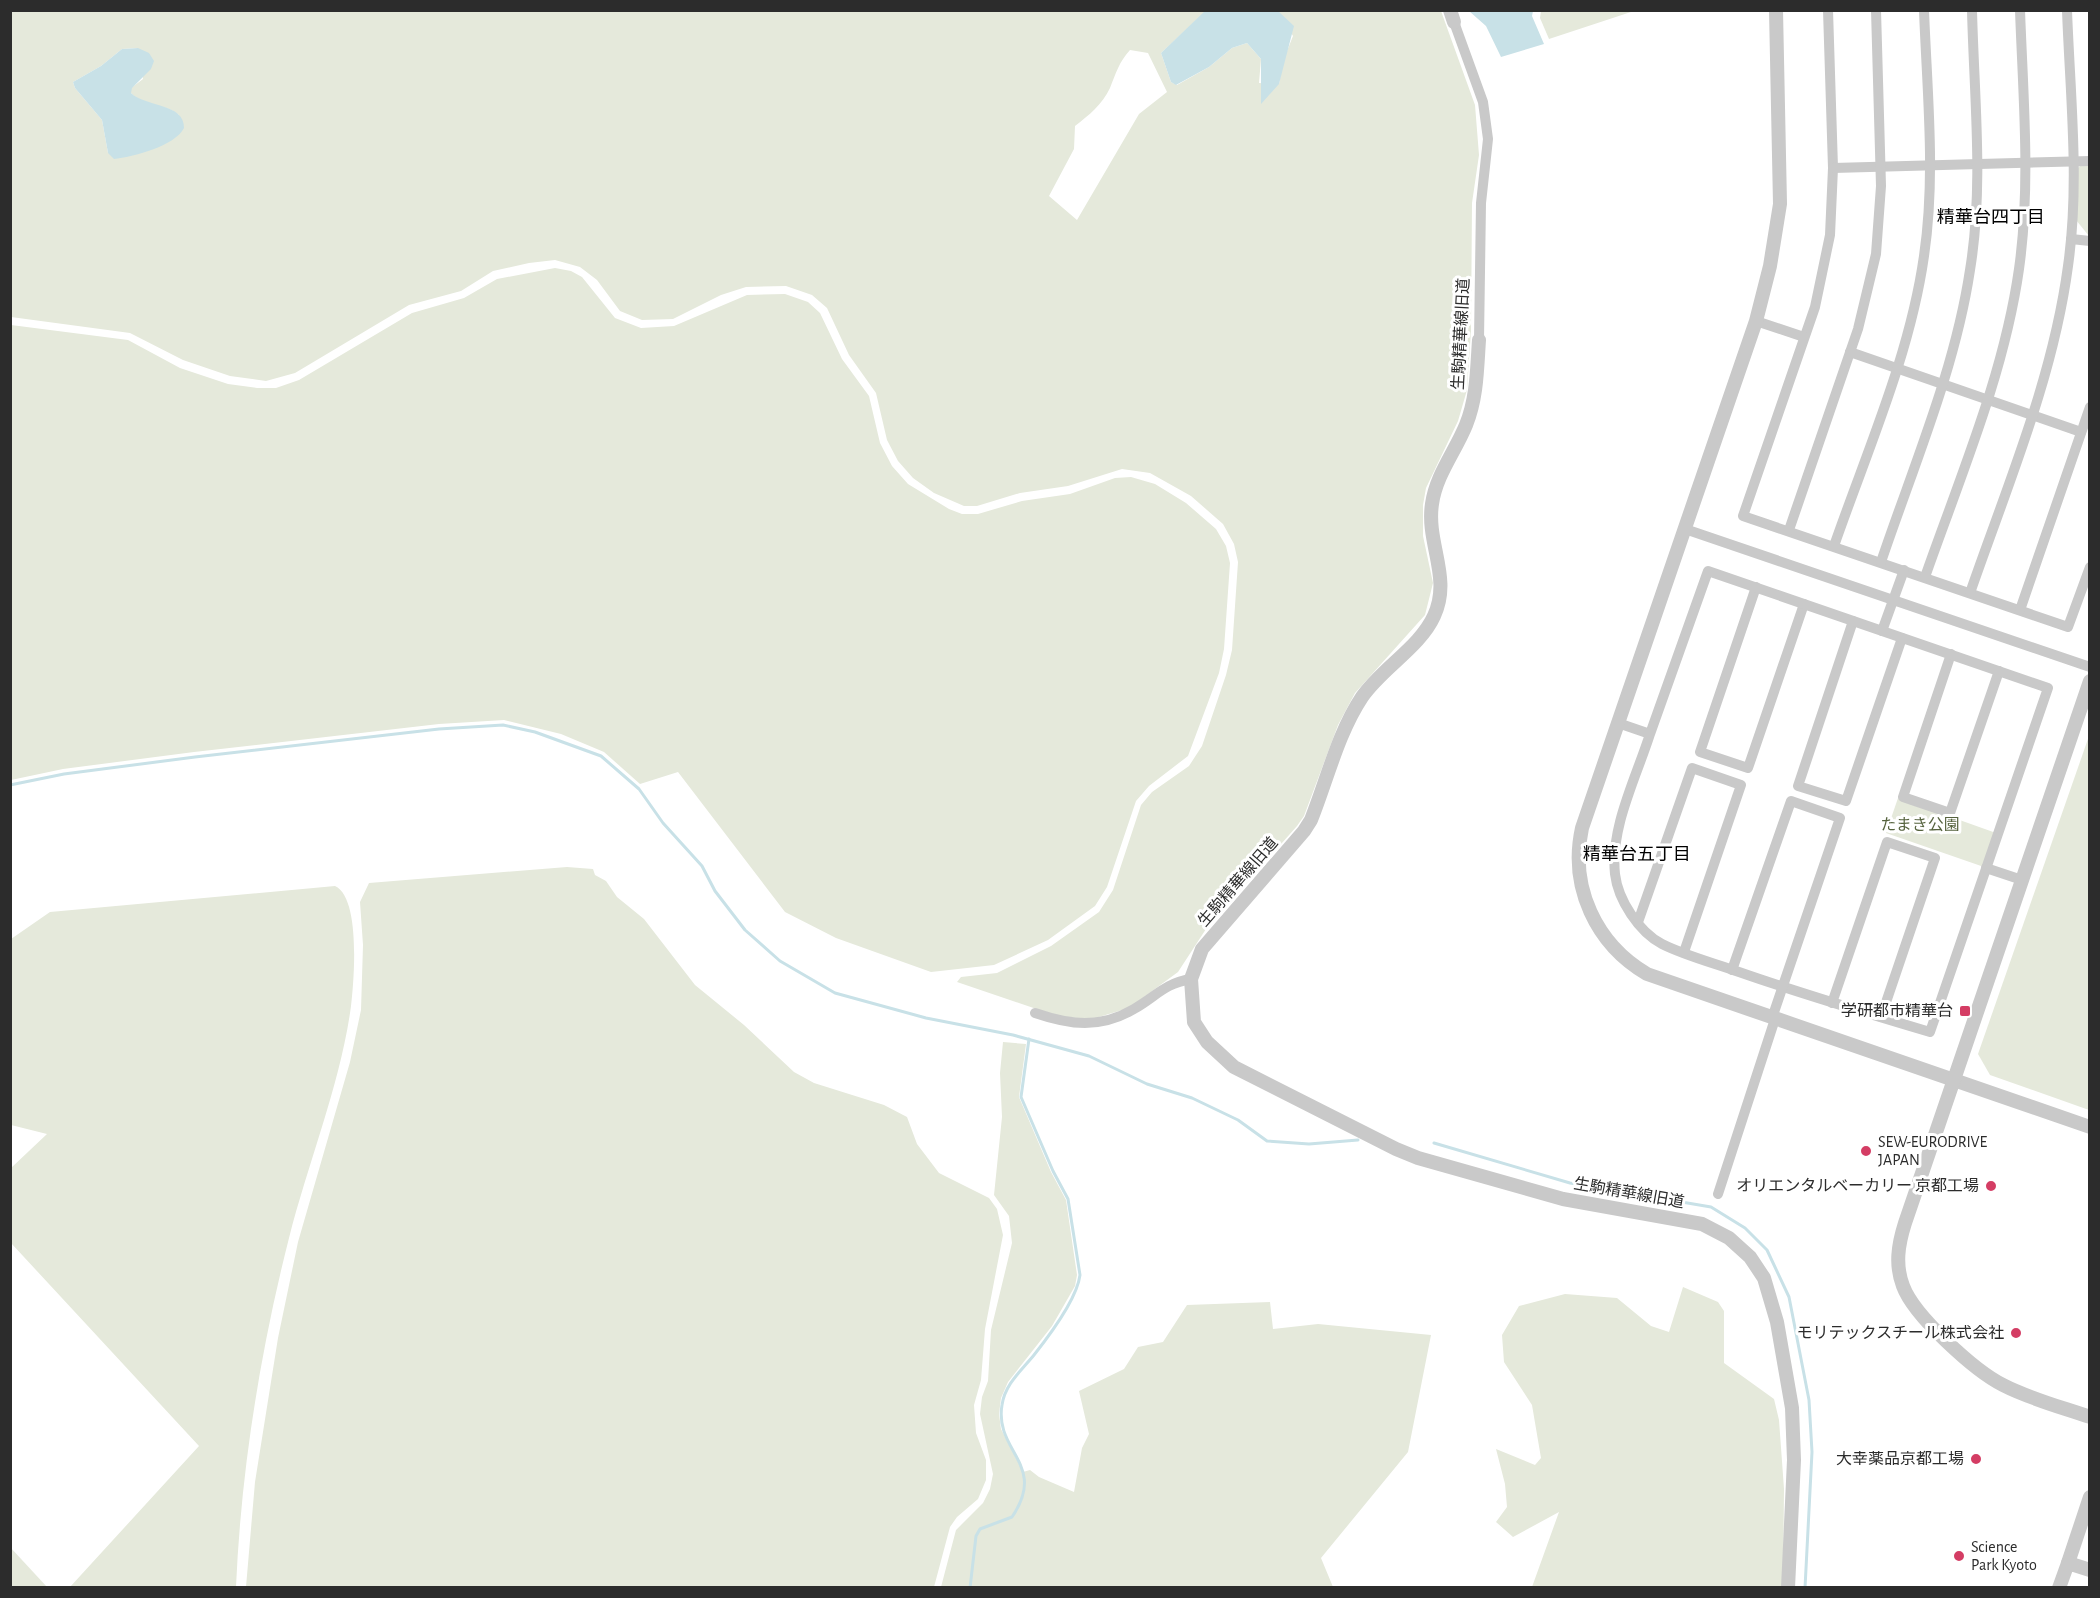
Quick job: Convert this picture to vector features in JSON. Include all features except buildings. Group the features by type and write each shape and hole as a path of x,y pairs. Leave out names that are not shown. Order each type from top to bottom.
{"street":[{"path":"1776,10 1780,204 1770,266 1756,321 1579,840 1581,883 1594,920 1619,953 1647,974 2090,1127"},
{"path":"1828,10 1833,210 1826,261 1804,337 1743,516 2068,627 2090,567"},
{"path":"1789,530 1850,352 1865,304 1876,254 1880,209 1880,166 1876,10"},
{"path":"1834,546 1897,368 1914,308 1924,256 1929,165 1924,10"},
{"path":"1881,562 1956,336 1971,269 1976,224 1972,10"},
{"path":"1925,577 1987,399 2005,340 2016,290 2024,224 2025,162 2020,10"},
{"path":"1970,593 2054,344 2071,239 2072,162 2067,10"},
{"name":"生駒精華線旧道","path":"1452,16 1483,102 1488,139 1481,203 1479,340 1472,408 1441,474 1431,506 1432,535 1442,583 1441,597 1433,619 1362,697 1346,728 1311,820 1212,934 1202,949 1191,980 1194,1022 1207,1042 1226,1061 1246,1074 1396,1149 1418,1158 1563,1199 1702,1224 1729,1238 1750,1257 1764,1278 1777,1322 1792,1408 1794,1460 1788,1587"},
{"path":"1833,168 2090,161"},
{"path":"2071,239 2090,241"},
{"path":"1756,321 1804,337"},
{"path":"1850,352 2081,432"},
{"path":"2020,610 2090,407"},
{"path":"1684,529 2090,668"},
{"path":"1882,631 1904,570"},
{"path":"1708,571 1756,587 2048,688 1930,1032 1782,987 1661,944 1628,910 1619,892 1614,859 1618,831 1708,571"},
{"path":"1756,587 1700,752 1748,768 1804,604"},
{"path":"1846,801 1798,786 1853,621"},
{"path":"1718,1194 1782,987 1902,638"},
{"path":"1951,654 1903,797 1950,813 1999,671"},
{"path":"2090,681 1900,1240 1899,1270 1905,1290 1913,1305 1954,1348 1990,1377 2013,1390 2090,1417"},
{"path":"1617,723 1650,734"},
{"path":"1638,922 1692,768 1741,785 1684,952"},
{"path":"1732,970 1791,801 1840,818"},
{"path":"1832,1003 1887,842 1935,858 1881,1017"},
{"path":"1986,868 2022,880"},
{"path":"1035,1013 1068,1023 1097,1023 1134,1010 1172,983 1191,980"},
{"path":"2059,1587 2090,1497"},
{"path":"2067,1563 2090,1570"}],"green space":[{"path":"1541,10 1634,11 1549,39 1540,18"},
{"path":"10,11 1206,11 1161,53 1171,82 1177,85 1209,67 1232,48 1247,43 1261,59 1259,83 1279,84 1283,61 1293,36 1278,11 1441,11 1475,105 1479,155 1472,203 1471,331 1467,390 1458,421 1426,488 1423,505 1423,536 1433,583 1425,615 1355,693 1338,725 1304,816 1206,929 1178,972 1129,1008 1092,1019 1060,1017 957,982 961,977 997,973 1051,946 1099,912 1113,890 1141,805 1152,792 1189,766 1202,746 1232,650 1238,562 1234,544 1223,524 1191,496 1150,473 1122,469 1068,486 1020,493 977,506 964,506 934,493 913,478 898,461 887,440 876,393 849,355 827,308 812,295 786,286 746,287 721,295 673,319 642,320 620,311 597,280 580,267 555,260 529,263 493,271 461,291 409,305 295,373 266,381 230,376 183,360 130,333 11,317","holes":["138,48 143,79 131,88 131,93 142,101 167,108 179,115 108,153 102,120 75,88 73,82 101,66 122,49","1130,50 1148,53 1167,92 1139,114 1077,220 1049,196 1074,149 1075,126 1103,100 1120,63"]},
{"path":"2080,166 2089,166 2089,236 2076,220 2077,169"},
{"path":"555,268 571,271 582,277 615,318 641,328 674,326 747,295 785,294 808,302 820,313 842,359 869,396 880,443 892,466 908,484 949,509 962,514 978,514 1022,501 1070,494 1115,478 1131,477 1155,484 1186,503 1216,529 1226,546 1230,563 1224,649 1219,673 1188,756 1149,786 1136,801 1107,887 1095,906 1048,940 994,965 931,972 836,938 785,912 678,772 640,784 604,752 561,734 504,720 439,724 194,752 63,769 11,780 11,325 128,340 180,368 228,384 276,388 299,380 412,313 464,298 497,279"},
{"path":"2089,736 2089,1110 1990,1075 1978,1054"},
{"name":"たまき公園","path":"1898,798 1996,833 1984,867 1886,833"},
{"path":"567,867 593,869 595,875 606,881 617,897 644,919 695,985 744,1025 794,1072 814,1083 884,1105 907,1117 917,1144 939,1173 989,1198 997,1209 1003,1235 985,1329 981,1380 974,1405 976,1433 986,1460 986,1480 978,1499 957,1517 950,1527 934,1587 246,1587 255,1482 278,1338 298,1242 350,1062 361,1010 363,945 360,902 369,883"},
{"path":"335,886 343,894 349,906 352,923 354,960 351,1006 340,1064 289,1238 269,1324 247,1456 236,1587 70,1587 199,1446 11,1243 11,1168 47,1134 11,1125 11,939 50,912"},
{"path":"1003,1042 1026,1044 1019,1097 1051,1172 1066,1200 1077,1275 1075,1286 1052,1326 1008,1382 1001,1398 999,1414 1001,1429 1023,1472 1030,1470 1039,1477 1074,1492 1082,1448 1089,1434 1079,1391 1124,1369 1138,1347 1163,1342 1187,1305 1270,1302 1273,1329 1318,1324 1431,1335 1408,1452 1321,1558 1333,1587 941,1587 956,1530 983,1503 990,1489 993,1474 980,1414 982,1397 988,1381 991,1330 1012,1243 1009,1216 994,1195 1002,1117 1000,1073"},
{"path":"1683,1287 1718,1302 1724,1311 1724,1363 1774,1399 1779,1420 1784,1489 1783,1587 1532,1587 1559,1512 1513,1537 1496,1522 1507,1507 1505,1484 1496,1449 1535,1465 1541,1458 1532,1405 1504,1362 1502,1335 1519,1306 1565,1294 1617,1298 1651,1326 1669,1332"},
{"path":"10,1547 47,1587 11,1587"}],"water":[{"path":"1206,10 1278,11 1294,26 1279,84 1261,104 1261,59 1247,43 1232,48 1209,67 1176,85 1171,82 1161,53"},
{"path":"1469,11 1533,11 1532,16 1544,44 1501,57 1486,26"},
{"path":"138,48 149,53 154,61 151,69 132,88 131,93 178,114 183,120 184,128 163,145 132,156 114,159 108,153 102,120 75,88 73,82 101,66 122,49"}],"waterway":[{"path":"10,785 64,774 439,729 503,725 535,732 601,756 639,789 663,823 702,866 715,891 745,930 780,961 835,993 926,1018 1013,1035 1089,1056 1147,1084 1192,1098 1238,1120 1267,1141 1309,1144 1358,1140"},
{"path":"970,1588 976,1536 980,1529 1012,1517 1022,1499 1023,1471 1005,1435 1002,1421 1002,1405 1006,1391 1062,1317 1074,1295 1080,1275 1068,1199 1053,1171 1021,1097 1029,1039"},
{"path":"1434,1143 1570,1183 1711,1207 1745,1228 1767,1250 1789,1297 1809,1400 1812,1452 1805,1588"}],"place":[{"name":"学研都市精華台","path":"1965,1011"},
{"name":"SEW-EURODRIVE JAPAN","path":"1866,1151"},
{"name":"オリエンタルベーカリー 京都工場","path":"1991,1186"},
{"name":"モリテックスチール株式会社","path":"2016,1333"},
{"name":"大幸薬品京都工場","path":"1976,1459"},
{"name":"Science Park Kyoto","path":"1959,1556"}],"district":[{"name":"精華台四丁目","path":"1991,218"},
{"name":"精華台五丁目","path":"1637,855"}]}
